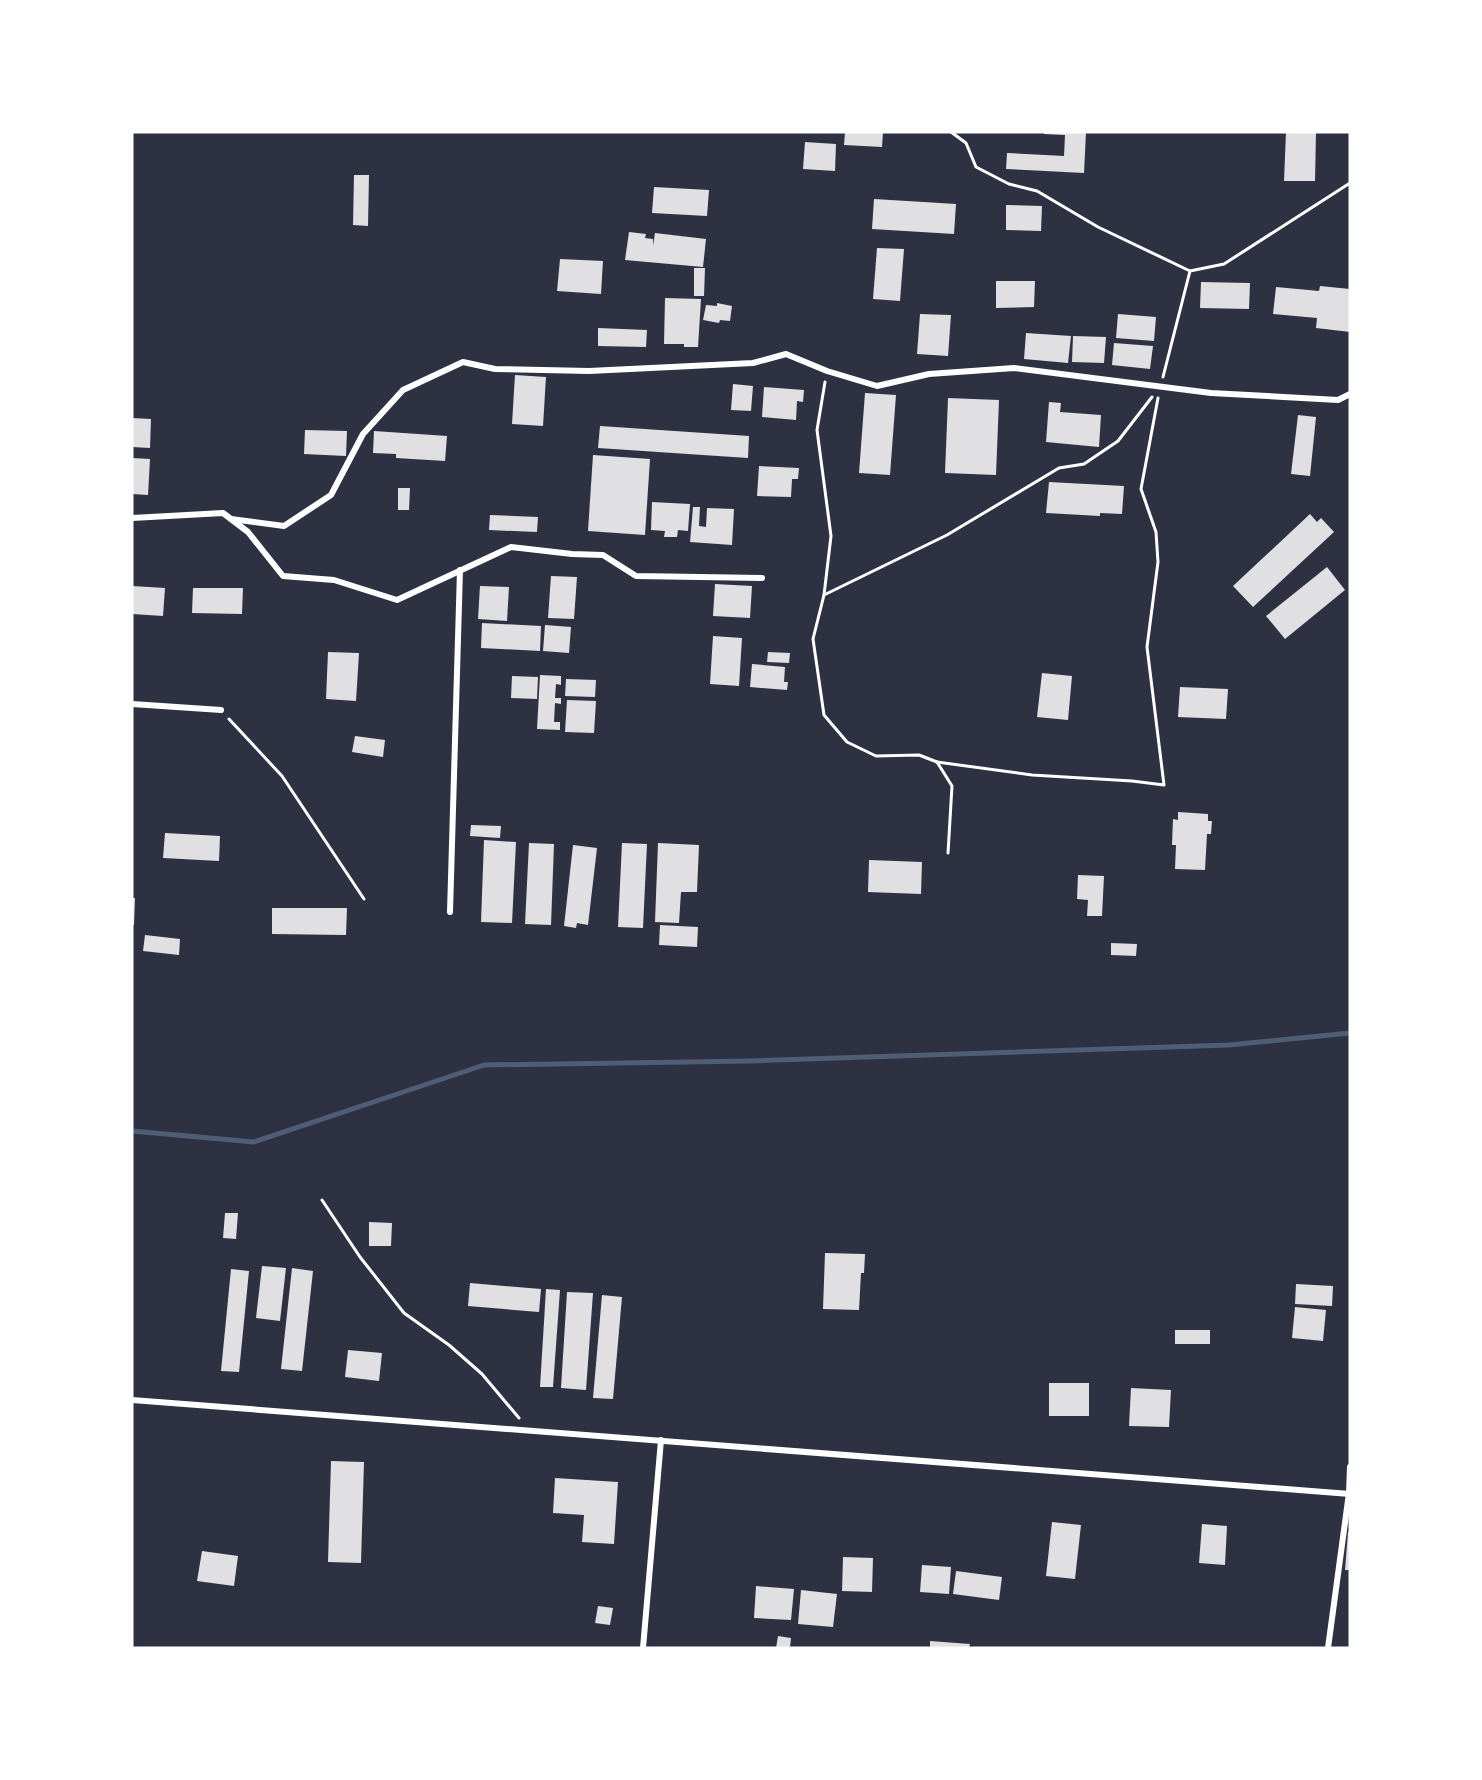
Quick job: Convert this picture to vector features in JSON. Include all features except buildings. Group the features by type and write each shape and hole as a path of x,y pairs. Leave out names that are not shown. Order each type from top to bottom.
{"street":[{"path":"231,519 284,526 331,495 363,434 403,390 463,362 495,369 589,371 753,363 786,354 827,372 877,386 929,374 1014,368 1211,393 1338,400 1350,394"},
{"path":"132,518 223,513 248,532 283,576 334,580 397,600 511,547 603,555 636,576 762,578"},
{"path":"450,912 460,570"},
{"path":"132,704 221,710"},
{"path":"132,1400 1349,1493"},
{"path":"643,1648 661,1440"},
{"path":"1328,1648 1349,1493 1350,1467"}],"path":[{"path":"951,132 966,143 976,167 1009,184 1037,191 1098,227 1190,271 1224,264 1350,183"},
{"path":"827,372 817,430 831,536 824,595 813,639 824,715 847,742 876,756 919,755 937,762 1032,775 1164,785 1147,647 1158,562 1156,532 1141,489 1160,386 1190,271"},
{"path":"824,595 947,535 1059,468 1084,464 1118,441 1160,386"},
{"path":"221,710 282,776 364,899"},
{"path":"937,762 952,786 948,853"},
{"path":"322,1200 360,1257 404,1313 449,1345 482,1374 530,1430"}],"waterway":[{"path":"132,1131 254,1142 484,1065 749,1061 1229,1045 1350,1033"}]}
